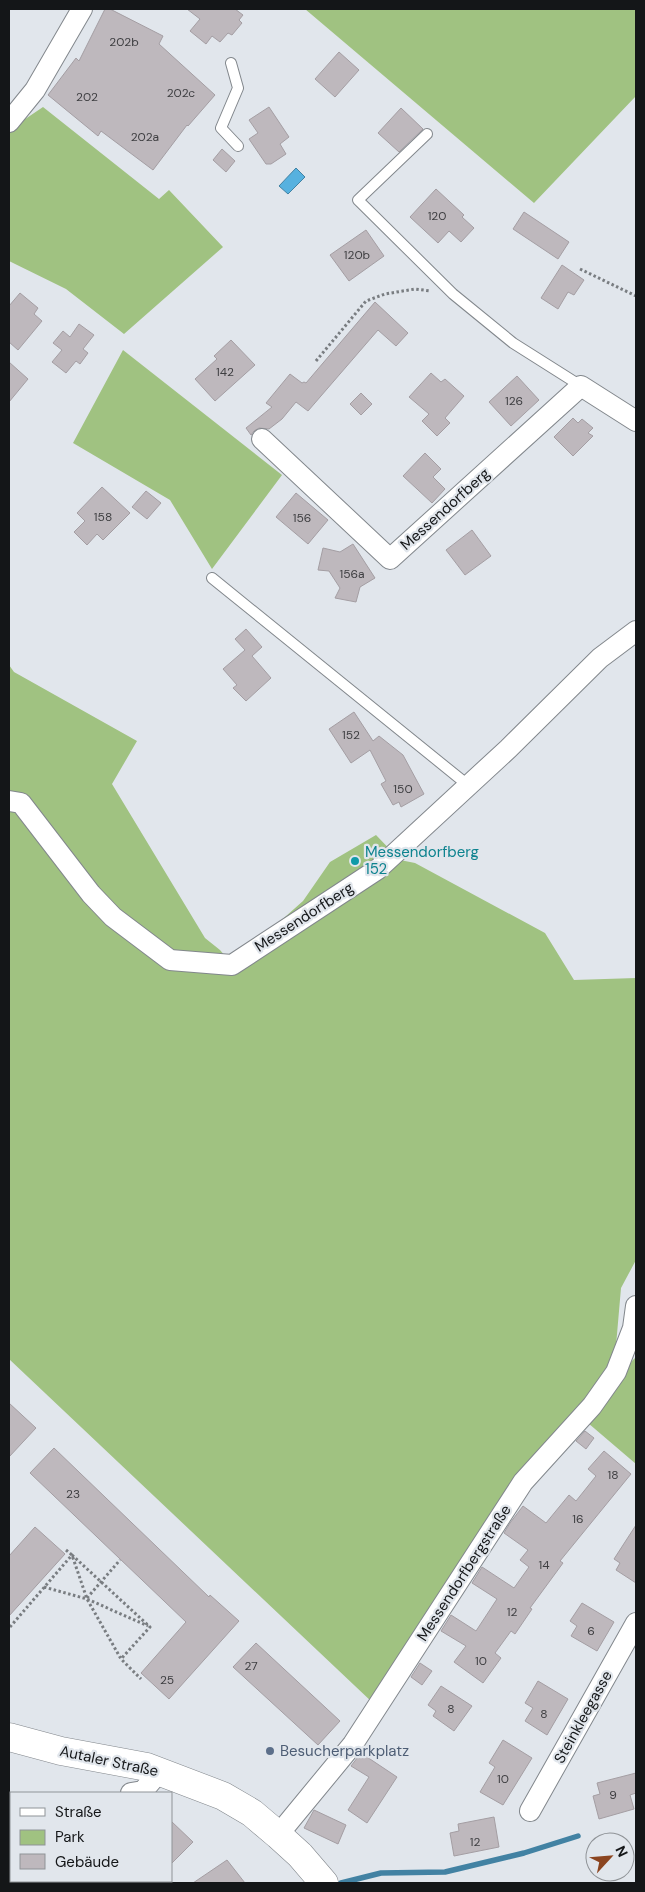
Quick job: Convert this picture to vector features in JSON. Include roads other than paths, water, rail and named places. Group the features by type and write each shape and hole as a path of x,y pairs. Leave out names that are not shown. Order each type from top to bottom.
{"main road":[{"name":"Autaler Straße","path":"9,1736 62,1751 147,1767 223,1796 252,1813 278,1835 322,1881"}],"street":[{"path":"9,122 35,90 82,9"},
{"path":"581,386 636,421"},
{"name":"Messendorfberg","path":"262,439 390,559 581,386"},
{"name":"Messendorfberg","path":"9,801 21,803 91,894 113,918 170,960 232,965 378,869 469,786 600,658 636,631"},
{"name":"Messendorfbergstraße","path":"278,1835 353,1744 523,1482 592,1406 616,1372 635,1330 636,1306"},
{"name":"Steinkleegasse","path":"530,1811 636,1623"},
{"path":"135,1792 143,1790 160,1771"}],"lane":[{"path":"231,63 238,88 221,128 238,146"},
{"path":"427,134 358,200 453,294 514,343 581,386"},
{"path":"212,578 469,786"}],"water":[{"path":"296,168 305,177 288,194 279,186"}],"waterway":[{"path":"341,1883 381,1873 445,1872 524,1853 578,1836"}],"place":[{"name":"Messendorfberg 152","path":"355,861"},
{"name":"Besucherparkplatz","path":"270,1751"}]}
